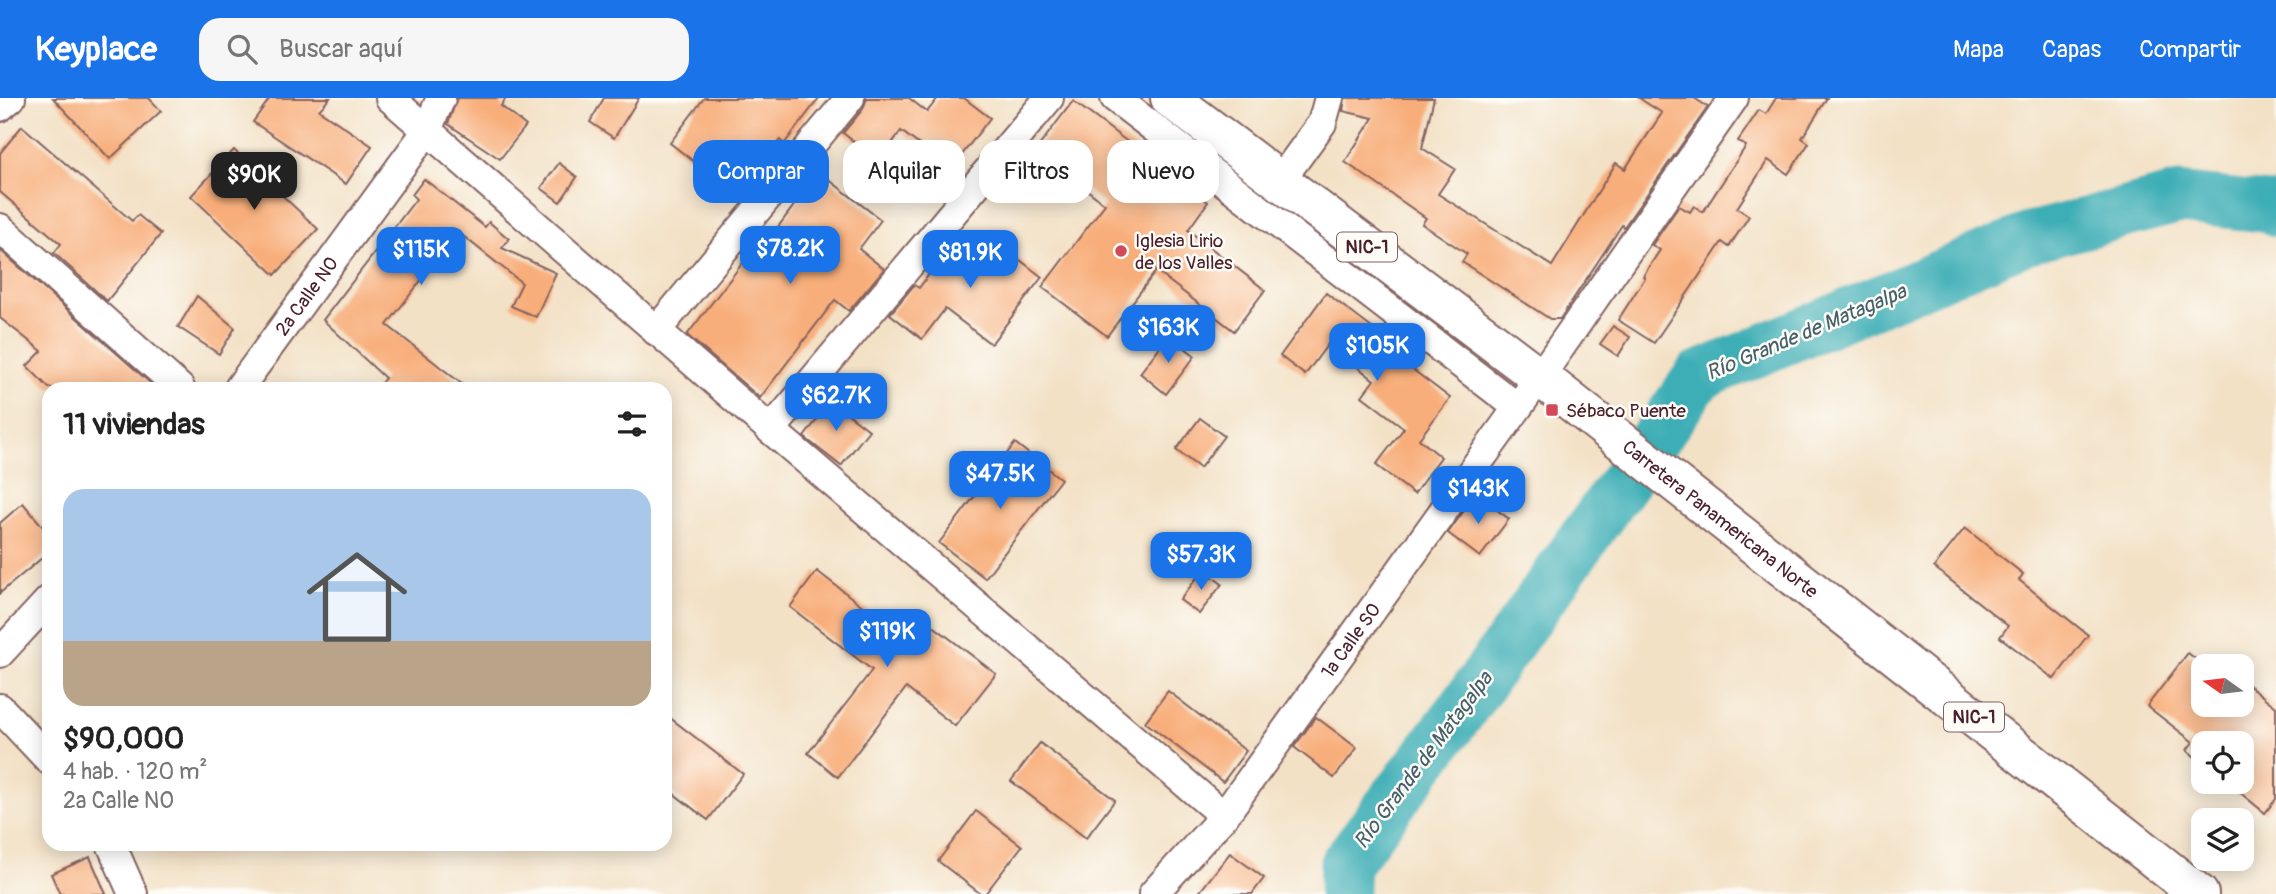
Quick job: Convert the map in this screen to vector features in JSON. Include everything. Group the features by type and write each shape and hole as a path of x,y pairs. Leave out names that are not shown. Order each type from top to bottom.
{"highway":[{"name":"Carretera Panamericana Norte","path":"1170,98 1280,181 1540,394 1749,540 2199,894"}],"street":[{"path":"0,107 11,98"},
{"path":"390,98 656,331 1224,816"},
{"name":"2a Calle NO","path":"243,382 426,132 441,98"},
{"path":"656,331 849,98"},
{"path":"771,430 1049,98"},
{"path":"1115,98 1540,394"},
{"path":"1280,181 1322,123 1329,98"},
{"name":"1a Calle SO","path":"1153,894 1224,816 1540,394 1734,98"},
{"path":"0,228 173,382"},
{"path":"0,653 42,608"},
{"path":"0,708 42,753"},
{"path":"114,851 133,894"}],"building":[{"path":"53,98 149,98 161,111 110,159"},
{"path":"270,98 330,98 319,110 372,146 346,184 253,122"},
{"path":"457,98 506,98 501,106 526,126 500,159 448,124"},
{"path":"604,98 639,98 614,138 590,122"},
{"path":"704,98 819,98 787,140 693,140 693,161 670,143"},
{"path":"867,98 909,98 927,112 938,98 964,98 990,118 965,151 965,140 913,140 901,131 894,140 852,140 843,133 863,109"},
{"path":"1345,98 1434,98 1422,148 1455,169 1438,194 1552,266 1616,163 1625,169 1662,113 1639,98 1694,98 1708,107 1624,227 1622,225 1560,319 1550,319 1462,262 1467,254 1422,224 1426,218 1345,162 1373,118 1343,111"},
{"path":"1776,98 1827,98 1802,138 1809,143 1788,174 1768,160 1737,208 1749,216 1729,247 1722,242 1654,343 1618,320 1660,250 1652,245 1679,206 1690,212 1694,206 1703,212 1746,146 1738,141 1759,110 1766,114"},
{"path":"1073,101 1125,140 1107,140 1107,203 1207,203 1188,230 1265,290 1234,331 1156,271 1107,336 1042,287 1105,204 1093,195 1093,140 1044,140"},
{"path":"22,126 132,221 138,215 161,234 107,301 54,253 61,244 0,192 0,153"},
{"path":"234,150 318,229 275,275 191,196"},
{"path":"559,163 577,177 560,202 541,188"},
{"path":"424,179 485,227 489,222 509,239 502,248 556,273 536,317 511,306 522,283 458,232 387,325 459,382 382,382 385,378 323,320 416,199 412,195"},
{"path":"829,180 843,191 843,203 859,203 881,220 859,249 884,269 849,311 835,300 760,398 687,335 755,247 760,251 796,203 829,203"},
{"path":"976,232 987,240 990,237 1042,277 991,344 945,309 922,339 890,314 914,285 919,288 947,250 956,257"},
{"path":"0,250 149,382 43,382 27,366 42,351 0,318"},
{"path":"1326,293 1398,348 1404,341 1422,355 1412,369 1450,398 1419,439 1441,457 1414,494 1376,465 1404,428 1362,396 1374,380 1328,344 1305,375 1280,356"},
{"path":"197,296 235,328 219,354 178,327"},
{"path":"1613,326 1630,337 1618,356 1600,344"},
{"path":"1169,335 1195,356 1166,394 1140,373"},
{"path":"831,401 869,430 841,466 804,437"},
{"path":"1200,418 1224,436 1200,468 1176,450"},
{"path":"1015,443 1061,479 985,578 939,543"},
{"path":"1476,494 1509,519 1480,557 1448,533"},
{"path":"23,503 42,526 42,558 0,593 0,523"},
{"path":"1965,528 2023,574 2019,580 2088,635 2054,679 2000,637 2008,626 1934,567"},
{"path":"1203,570 1222,584 1199,614 1180,600"},
{"path":"817,571 899,634 915,612 996,674 955,726 906,688 838,777 808,753 872,670 790,607"},
{"path":"2188,653 2191,655 2191,718 2254,718 2254,690 2276,707 2276,799 2265,813 2242,794 2254,794 2254,731 2191,731 2191,740 2147,706"},
{"path":"1168,691 1246,751 1223,782 1145,722"},
{"path":"1316,717 1357,748 1334,778 1294,747"},
{"path":"672,719 743,774 708,820 672,792"},
{"path":"1040,743 1115,800 1086,838 1011,781"},
{"path":"976,811 1022,846 985,894 981,894 938,861"},
{"path":"1230,853 1264,878 1252,894 1198,894"},
{"path":"90,857 106,894 60,894 51,874"}],"waterway":[{"name":"Río Grande de Matagalpa","path":"1344,894 1345,864 1461,711 1699,376 2029,238 2179,198 2270,208 2276,211"}],"place":[{"name":"Iglesia Lirio de los Valles","path":"1121,251"},
{"name":"Sébaco Puente","path":"1552,410"}]}
